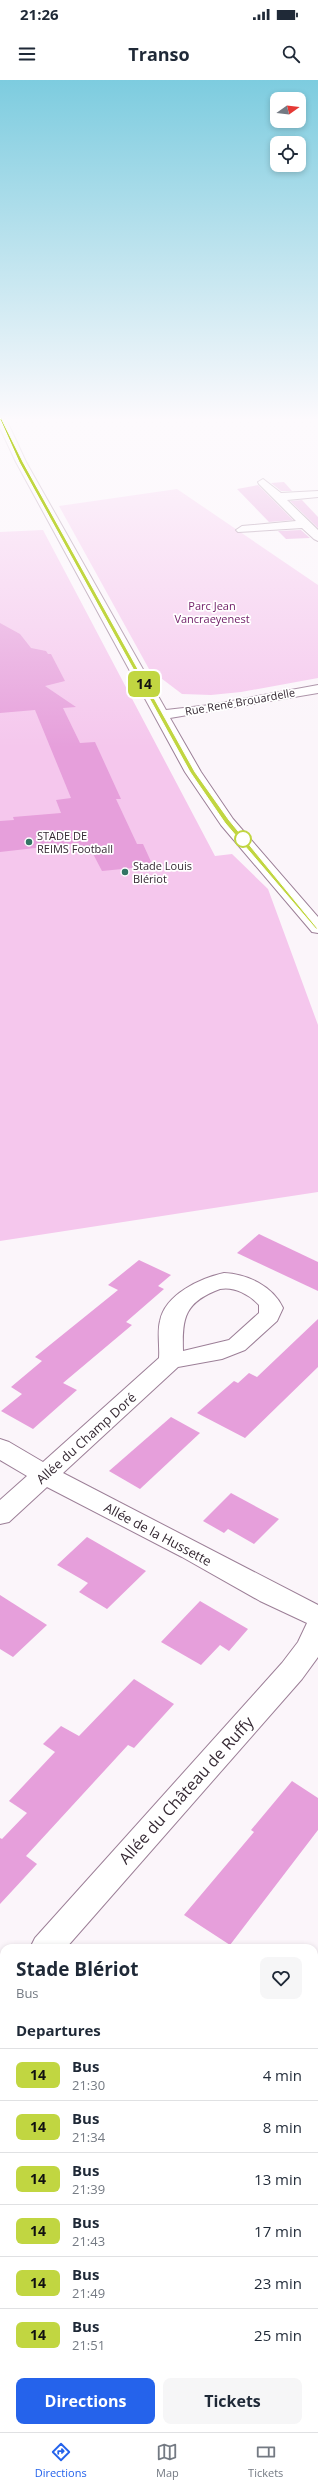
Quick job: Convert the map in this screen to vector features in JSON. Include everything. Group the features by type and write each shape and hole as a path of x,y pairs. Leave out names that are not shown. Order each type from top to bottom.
{"street":[{"path":"58,529 193,772 227,822 318,928"},
{"path":"242,530 255,529"},
{"name":"Rue René Brouardelle","path":"162,715 210,709 318,688"},
{"path":"223,1280 235,1281 263,1296 270,1302 272,1308 269,1316 237,1345 222,1351 171,1361 170,1320 178,1307 205,1286 223,1280"},
{"name":"Allée du Champ Doré","path":"0,1515 171,1361"},
{"name":"Allée de la Hussette","path":"0,1448 45,1476 192,1551 286,1602 318,1616"},
{"name":"Allée du Château de Ruffy","path":"50,1944 292,1671 309,1648 318,1627"}],"green space":[{"name":"Parc Jean Vancraeyenest","path":"72,529 235,529 318,585 318,678 241,692 211,695 182,694 149,669"},
{"name":"Stade Louis Blériot","path":"43,530 215,856 232,854 268,889 318,1025 318,1192 0,1241 0,532"}],"building":[{"path":"301,530 310,538 286,539 278,531"},
{"path":"0,623 20,634 31,648 46,651 48,654 51,654 65,681 45,686 76,707 63,708 80,743 95,742 121,799 116,799 137,844 143,844 153,866 102,871 91,850 82,851 79,843 0,852 0,821 14,820 13,817 61,813 56,800 71,798 35,710 0,713"},
{"path":"259,1234 318,1262 318,1291 237,1253"},
{"path":"139,1260 171,1275 158,1286 164,1289 126,1322 132,1325 63,1383 77,1390 33,1429 1,1411 22,1394 11,1387 42,1361 35,1357 118,1290 108,1285"},
{"path":"318,1319 318,1367 245,1438 197,1413 234,1381 238,1383 249,1373 257,1377"},
{"path":"171,1417 200,1433 140,1489 109,1471"},
{"path":"231,1493 279,1519 254,1544 228,1529 224,1533 203,1521"},
{"path":"87,1537 146,1571 107,1609 79,1592 88,1583 57,1565"},
{"path":"0,1595 47,1625 13,1657 0,1649"},
{"path":"200,1601 248,1629 229,1651 220,1645 201,1665 161,1642"},
{"path":"134,1679 174,1704 134,1748 128,1745 26,1856 37,1864 0,1904 0,1838 2,1839 27,1813 9,1801 55,1752 43,1744 61,1726 79,1736"},
{"path":"292,1781 318,1798 318,1830 231,1944 228,1944 184,1915 254,1832 251,1830"}],"bus line":[{"name":"14","path":"58,529 193,772 227,822 264,863 318,928"}],"place":[{"name":"STADE DE REIMS Football","path":"29,842"},
{"name":"Stade Louis Blériot","path":"125,872"}]}
